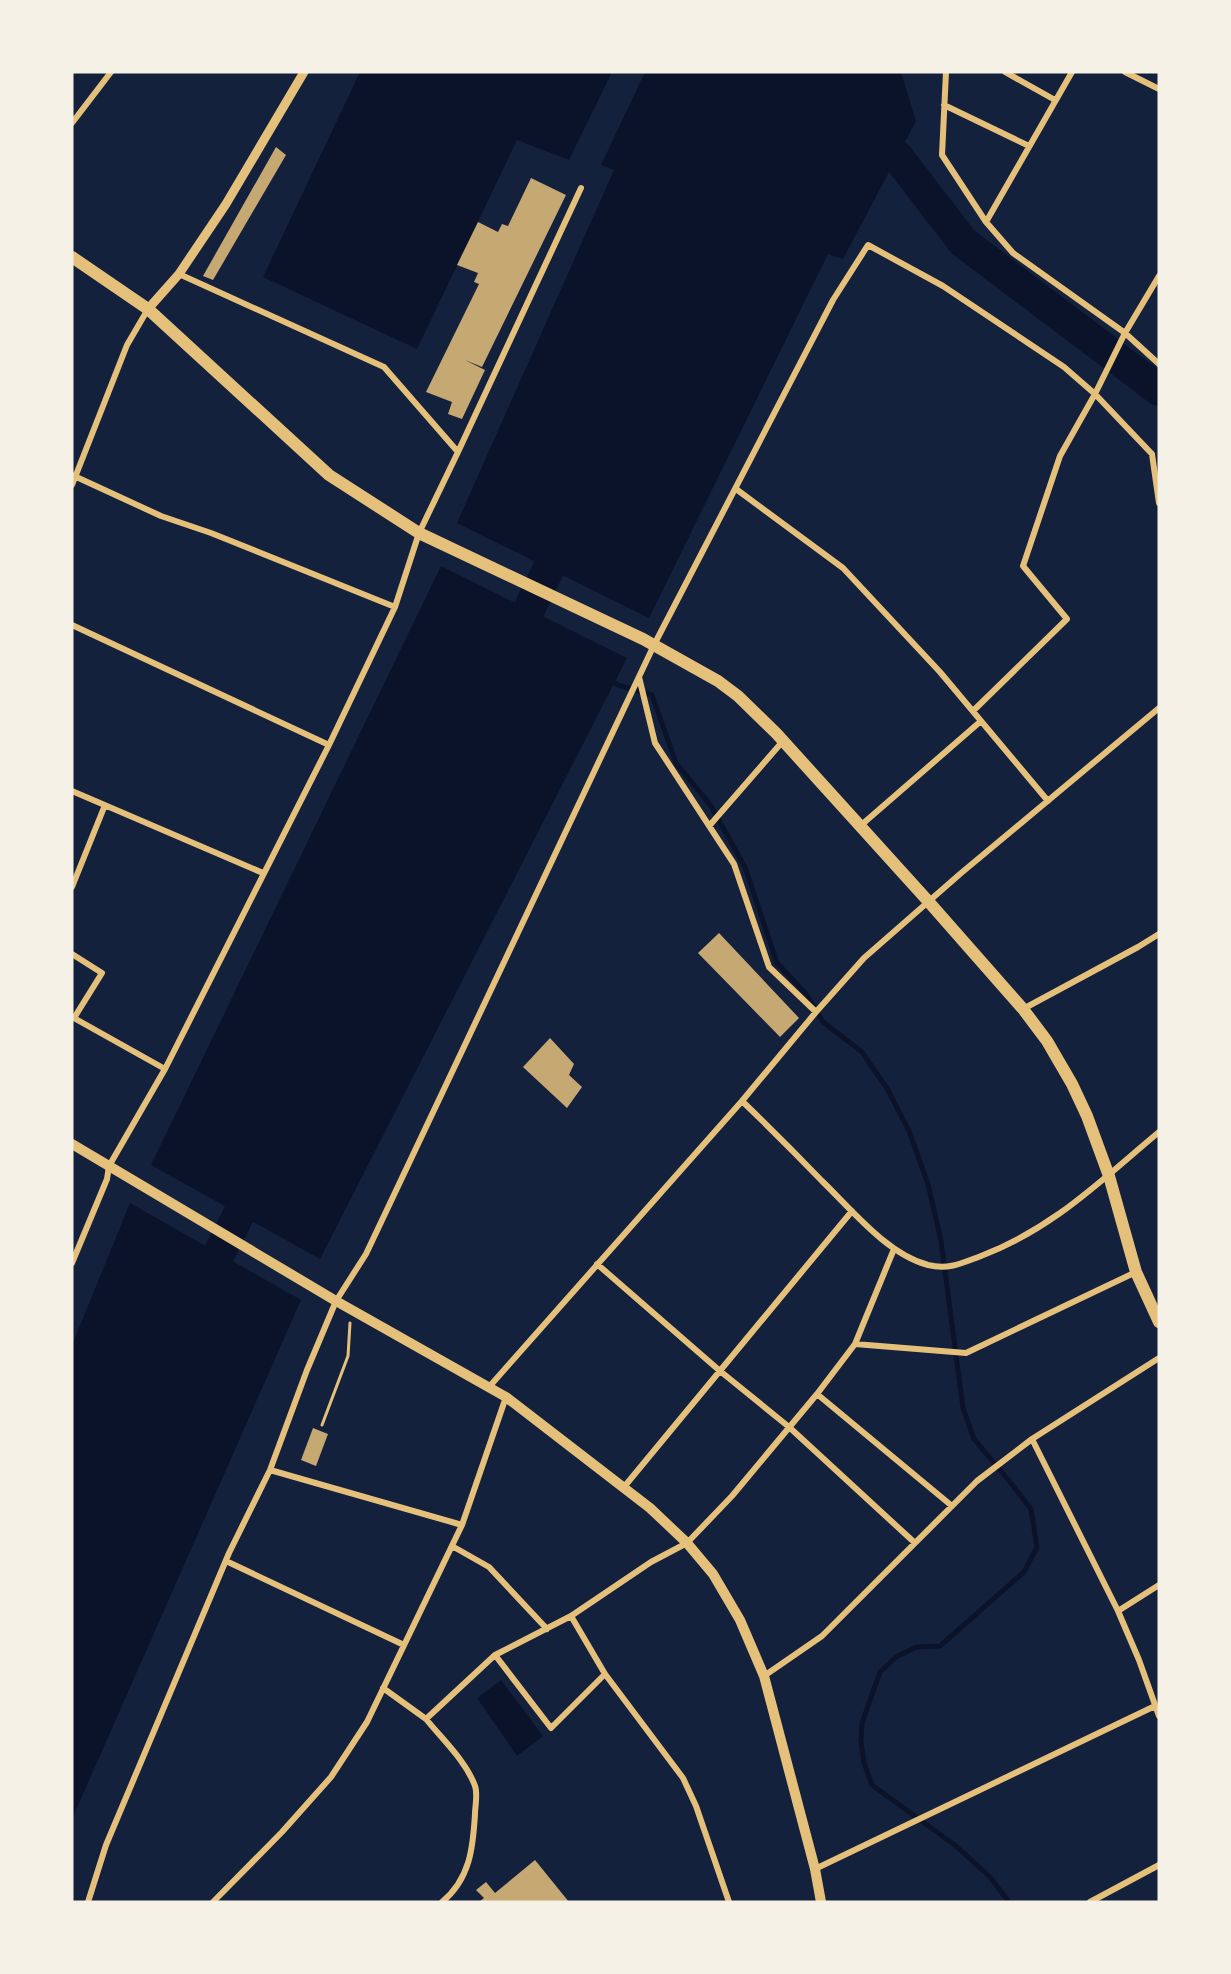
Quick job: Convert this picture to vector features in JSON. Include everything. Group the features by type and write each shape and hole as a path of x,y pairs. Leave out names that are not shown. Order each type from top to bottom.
{"main road":[{"path":"73,260 148,309 329,475 419,533 648,642 718,681 738,696 783,741 928,901 1023,1009 1047,1041 1072,1084 1087,1116 1109,1176 1136,1272 1159,1322"},
{"path":"72,1144 351,1310 506,1397 624,1487 687,1543 713,1574 740,1620 764,1676 815,1869 821,1902"}],"street":[{"path":"72,123 111,72"},
{"path":"72,484 73,476 127,345 148,309 179,274 226,204 304,72"},
{"path":"946,72 942,154 986,222 1014,253 1125,333 1159,364"},
{"path":"1005,72 1055,100"},
{"path":"986,222 1072,72"},
{"path":"1125,72 1159,90"},
{"path":"944,105 1029,146"},
{"path":"72,1261 107,1179 109,1166 165,1069 329,744 395,607 419,533 581,188"},
{"path":"88,1902 106,1845 226,1561 270,1470 336,1301 366,1254 639,676 648,642 736,489 833,300 868,245 944,286 1064,367 1095,394 1152,454 1159,503"},
{"path":"179,274 384,368 458,452"},
{"path":"973,711 1067,618 1023,566 1060,456 1095,394 1125,333 1159,276"},
{"path":"73,476 161,516 211,533 395,607"},
{"path":"736,489 843,567 940,672 1048,801"},
{"path":"72,625 329,744"},
{"path":"639,676 655,742 734,864 769,967 816,1012"},
{"path":"489,1387 742,1101 864,958 928,901 1159,708"},
{"path":"859,827 981,721"},
{"path":"710,825 783,741"},
{"path":"72,792 263,873"},
{"path":"72,887 105,805"},
{"path":"1023,1009 1159,934"},
{"path":"72,954 102,973 73,1017 165,1069"},
{"path":"742,1101 852,1211 894,1249 927,1264 950,1268 994,1251 1051,1221 1109,1176 1159,1132"},
{"path":"624,1487 852,1211"},
{"path":"426,1719 495,1656 571,1616 651,1562 687,1543 732,1496 817,1394 855,1344 894,1249"},
{"path":"597,1264 720,1371 789,1427 915,1543"},
{"path":"855,1344 966,1353 1136,1272"},
{"path":"764,1676 822,1636 977,1481 1032,1439 1159,1358"},
{"path":"817,1394 952,1506"},
{"path":"213,1902 282,1832 331,1777 367,1722 462,1525 506,1397"},
{"path":"1032,1439 1118,1611 1159,1716"},
{"path":"270,1470 462,1525"},
{"path":"452,1546 489,1567 546,1629"},
{"path":"226,1561 404,1645"},
{"path":"1118,1611 1159,1585"},
{"path":"571,1616 605,1674 683,1778 696,1806 729,1902"},
{"path":"495,1656 551,1728 605,1674"},
{"path":"383,1688 426,1719 466,1768 476,1788 473,1848 466,1870 450,1895 442,1902"},
{"path":"815,1869 1155,1707"},
{"path":"1090,1902 1159,1865"}],"path":[{"path":"322,1425 348,1356 351,1310"}],"water":[{"path":"360,72 612,72 569,160 517,140 417,349 263,277"},
{"path":"645,72 901,72 916,121 843,259 828,254 649,618 457,523 614,170 601,165"},
{"path":"441,566 627,658 320,1259 151,1165"},
{"path":"130,1203 301,1300 72,1819 72,1345"},
{"path":"501,1680 543,1736 517,1756 477,1698"}],"building":[{"path":"276,147 286,155 213,280 203,276"},
{"path":"531,178 566,195 482,367 465,360 485,370 462,419 448,414 452,402 426,392 479,284 474,282 478,273 457,265 478,222 498,232 502,224 508,226"},
{"path":"719,933 799,1018 780,1037 698,953"},
{"path":"550,1038 574,1064 569,1075 582,1087 567,1108 523,1067"},
{"path":"313,1428 328,1434 316,1466 301,1460"},
{"path":"535,1860 569,1902 479,1902 484,1898 476,1890 486,1882 495,1893"}],"waterway":[{"path":"897,156 963,242 1159,390"},
{"path":"511,647 567,530"},
{"path":"610,680 618,685 652,695 676,763 711,806 745,867 777,963 806,994 823,1022 862,1052 888,1090 909,1131 928,1184 941,1241 963,1408 974,1439 1031,1509 1037,1547 1024,1572 940,1646 916,1647 896,1657 880,1672 862,1723 861,1741 864,1763 872,1785 956,1846 990,1877 1009,1902"},
{"path":"198,1292 258,1176"}]}
